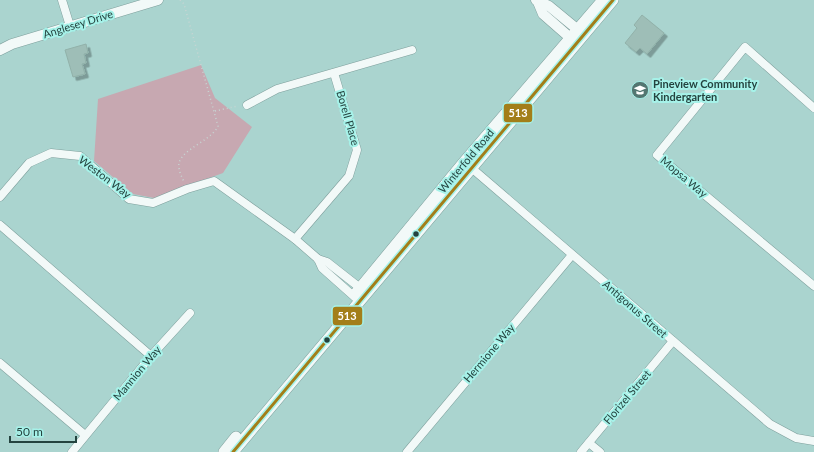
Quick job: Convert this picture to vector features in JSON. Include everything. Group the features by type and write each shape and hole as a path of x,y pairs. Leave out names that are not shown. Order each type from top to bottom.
{"main road":[{"name":"Winterfold Road","path":"233,452 360,295 577,36 603,0"},
{"name":"Winterfold Road","path":"577,36 613,0"},
{"name":"Winterfold Road","path":"224,452 360,295"}],"street":[{"path":"62,0 70,26"},
{"name":"Anglesey Drive","path":"0,50 12,44 158,0"},
{"path":"537,1 543,14 577,36"},
{"name":"Mopsa Way","path":"814,108 745,47 657,155 814,286"},
{"path":"247,105 277,90 412,50"},
{"name":"Borell Place","path":"295,239 349,176 357,150 334,73"},
{"name":"Weston Way","path":"0,197 29,163 51,153 80,156 129,198 154,203 187,189 214,181 295,239 318,258 322,268 360,295"},
{"name":"Antigonus Street","path":"468,165 770,424 796,438 814,441"},
{"path":"0,225 151,356"},
{"name":"Hermione Way","path":"407,452 572,254"},
{"name":"Mannion Way","path":"72,452 151,356 190,312"},
{"name":"Florizel Street","path":"581,452 673,342"},
{"path":"0,363 86,435"},
{"path":"589,443 600,452"}],"path":[{"path":"180,0 184,4 218,126 216,133 183,155 179,162 178,167 187,189"},
{"path":"215,111 247,105"}],"shaded area":[{"path":"201,65 215,98 252,127 223,173 154,198 133,194 94,161 98,99"}],"building":[{"path":"642,15 664,33 647,54 640,48 636,52 625,43 637,28 634,25"},
{"path":"86,44 88,53 84,54 86,63 82,64 85,74 73,77 65,50"}],"transit line":[{"name":"513","path":"233,452 613,0"}],"place":[{"name":"Pineview Community Kindergarten","path":"640,90"}]}
